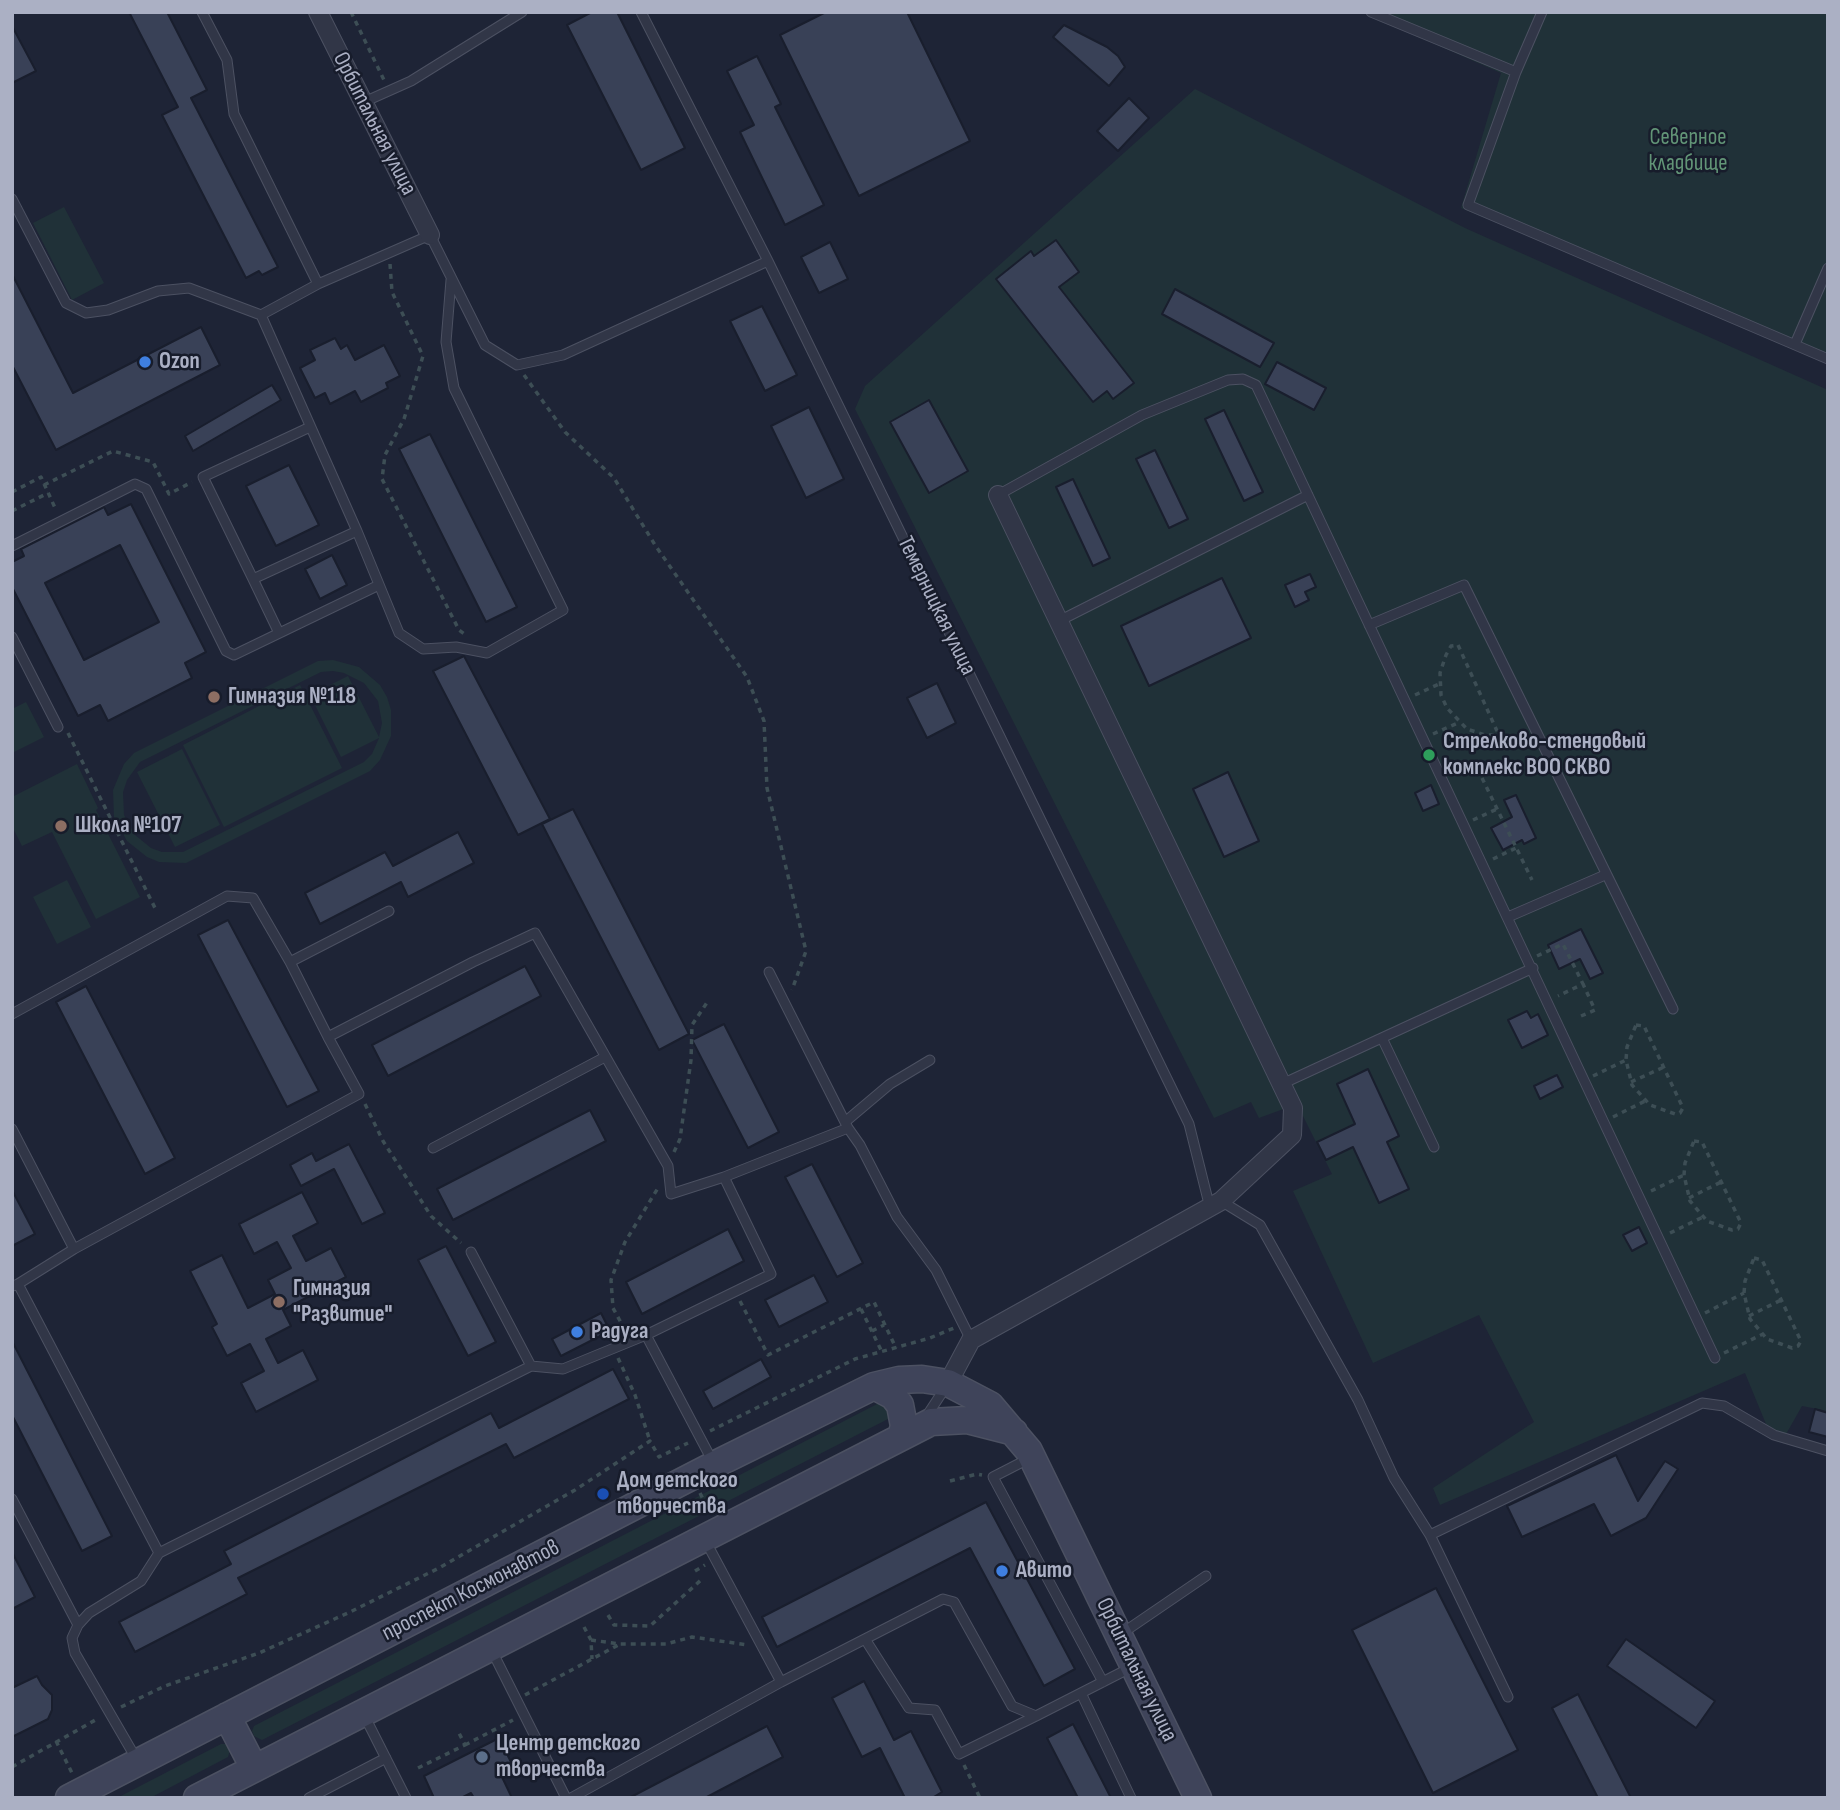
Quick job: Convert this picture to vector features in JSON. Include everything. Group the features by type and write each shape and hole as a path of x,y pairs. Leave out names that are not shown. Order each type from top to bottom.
{"main road":[{"name":"проспект Космонавтов","path":"75,1794 714,1465 874,1386 900,1380 922,1379 948,1383 990,1405 1014,1432"},
{"path":"874,1386 893,1396 900,1405 904,1426 910,1432"},
{"path":"197,1798 931,1422 967,1420 1014,1432"},
{"name":"Орбитальная улица","path":"1014,1432 1032,1457 1198,1798"},
{"path":"227,1716 254,1768"}],"street":[{"name":"Орбитальная улица","path":"318,12 430,235"},
{"path":"948,1383 967,1332 1216,1204 1292,1135 1293,1108 1282,1084 998,495"}],"lane":[{"path":"202,12 227,60 234,114 318,284"},
{"path":"364,102 411,81 522,12"},
{"name":"Темерницкая улица","path":"641,12 768,261 1189,1124 1216,1204"},
{"path":"1371,12 1516,72"},
{"path":"1542,12 1516,72 1468,205 1828,359"},
{"path":"12,199 66,303 86,313 108,310 158,290 189,288 261,315 399,633 424,649 456,647 487,653 563,610 454,388 446,342 451,279"},
{"path":"261,315 318,284 430,235 485,345 517,365 564,355 768,261"},
{"path":"1794,344 1828,268"},
{"path":"998,495 1142,415 1228,380 1243,379 1256,385 1716,1358"},
{"path":"279,633 203,477 310,427"},
{"path":"12,546 135,484 146,489 226,651 234,655 379,585"},
{"path":"1059,621 1308,495"},
{"path":"253,579 357,531"},
{"path":"1369,625 1464,585 1673,1009"},
{"path":"12,637 58,727"},
{"path":"1508,917 1605,875"},
{"path":"12,1014 227,896 253,898 290,962 359,1094 74,1249 15,1285 159,1553"},
{"path":"290,962 389,911"},
{"path":"328,1037 473,962 536,933 668,1166 671,1194 724,1177 846,1125 890,1084 930,1060"},
{"path":"1282,1084 1531,964"},
{"path":"769,972 846,1125 860,1144 897,1217 936,1270 967,1332"},
{"path":"1382,1038 1434,1147"},
{"path":"433,1148 605,1057"},
{"path":"12,1129 74,1249"},
{"path":"138,1762 75,1653 72,1638 78,1625 89,1613 141,1581 159,1553 531,1366 563,1369 646,1335 771,1274 724,1177"},
{"path":"1216,1204 1260,1225 1358,1400 1394,1478 1430,1535 1508,1697"},
{"path":"471,1252 531,1366"},
{"path":"646,1335 714,1465"},
{"path":"910,1432 948,1383"},
{"path":"1430,1535 1702,1403 1724,1406 1774,1435 1828,1451"},
{"path":"1032,1457 993,1477 1103,1682"},
{"path":"12,1499 78,1625"},
{"path":"704,1540 781,1682"},
{"path":"1119,1635 1206,1576"},
{"path":"571,1798 781,1682 943,1599 954,1602 1012,1706 1036,1716"},
{"path":"865,1639 909,1708 934,1710 959,1754 1135,1666"},
{"path":"490,1648 566,1798"},
{"path":"1081,1693 1131,1798"},
{"path":"363,1713 406,1798"},
{"path":"309,1798 386,1758"}],"path":[{"path":"351,12 389,91"},
{"path":"389,253 393,292 424,356 404,419 385,455 382,479 459,630 487,653"},
{"path":"517,365 565,432 614,478 655,545 747,677 764,721 767,788 806,951 786,1005"},
{"path":"44,485 113,450 153,463 169,494 203,477"},
{"path":"12,492 41,477 62,521"},
{"path":"12,511 48,493"},
{"path":"1458,645 1497,731 1495,735 1467,730 1447,708 1439,684 1446,655 1451,646 1458,645"},
{"path":"1405,699 1439,684"},
{"path":"1423,739 1460,722"},
{"path":"58,727 66,728 156,910"},
{"path":"1482,778 1532,880"},
{"path":"1464,824 1497,808"},
{"path":"1483,864 1516,848"},
{"path":"1531,964 1563,944 1595,1010 1581,1016"},
{"path":"1548,1001 1583,984"},
{"path":"1636,1025 1644,1026 1664,1067 1683,1108 1680,1113 1675,1114 1650,1105 1631,1082 1626,1059 1627,1047 1636,1025"},
{"path":"1586,1080 1626,1059"},
{"path":"1631,1082 1664,1067"},
{"path":"359,1094 383,1141 431,1216 471,1252"},
{"path":"1605,1121 1645,1101"},
{"path":"1694,1141 1702,1142 1721,1182 1741,1223 1738,1229 1732,1230 1707,1221 1689,1198 1684,1175 1685,1163 1694,1141"},
{"path":"1641,1196 1684,1175"},
{"path":"1689,1198 1721,1182"},
{"path":"1660,1238 1703,1217"},
{"path":"1754,1258 1762,1260 1782,1300 1801,1341 1798,1346 1792,1348 1768,1339 1749,1316 1744,1293 1745,1281 1754,1258"},
{"path":"735,1292 768,1354 874,1302 896,1348"},
{"path":"1697,1317 1744,1293"},
{"path":"1749,1316 1782,1300"},
{"path":"861,1308 882,1352"},
{"path":"872,1331 884,1325"},
{"path":"614,1348 635,1395 650,1441 659,1457 855,1359 930,1338 967,1332"},
{"path":"1716,1358 1763,1334"},
{"path":"12,1767 109,1712 165,1686 259,1653 439,1568 575,1490 650,1441"},
{"path":"950,1481 977,1474 993,1477"},
{"path":"608,1615 614,1625 650,1626 701,1580"},
{"path":"584,1627 591,1640 592,1659"},
{"path":"591,1640 620,1644 666,1644 692,1637 762,1647"},
{"path":"524,1696 620,1644"},
{"path":"418,1768 517,1718 513,1711"},
{"path":"458,1731 465,1745"},
{"path":"56,1741 75,1794"},
{"path":"959,1754 980,1798"}],"green space":[{"name":"Северное кладбище","path":"1362,12 1828,12 1828,360 1461,208 1501,73"},
{"name":"Стрелково-стендовый комплекс ВОО СКВО","path":"1195,89 1465,228 1828,390 1828,1411 1802,1406 1785,1436 1766,1424 1745,1373 1440,1505 1433,1488 1534,1422 1479,1315 1373,1363 1293,1191 1332,1174 1297,1104 1259,1118 1251,1102 1214,1118 855,409 865,386"},
{"path":"64,207 104,283 72,300 33,223"},
{"path":"333,660 359,667 380,685 387,697 391,710 391,736 380,760 370,771 186,863 159,862 147,857 127,841 114,818 113,790 124,764 134,753 318,661","holes":["321,672 344,673 364,683 378,701 382,723 379,737 348,676 310,695 341,757 379,738 372,754 364,762 183,852 162,852 151,848 135,835 124,815 123,792 127,780 140,762"]},
{"path":"300,685 342,768 224,827 183,745"},
{"path":"26,702 44,737 12,753 12,709"},
{"path":"182,749 220,825 175,847 137,772"},
{"path":"77,764 98,808 96,810 140,897 96,919 52,832 22,846 12,826 12,797"},
{"path":"67,880 91,927 57,944 33,897"},
{"path":"879,1403 888,1411 888,1419 262,1740 254,1736 254,1726"},
{"path":"221,1744 226,1744 230,1750 228,1757 150,1798 117,1798"}],"building":[{"path":"129,12 167,12 207,90 191,98 278,267 262,275 259,271 246,278 162,115 178,107"},
{"path":"592,12 617,12 685,148 641,170 567,25"},
{"path":"826,12 907,12 970,141 859,196 780,35"},
{"path":"1064,25 1107,47 1118,56 1125,67 1109,86 1053,37"},
{"path":"12,26 36,71 12,83"},
{"path":"757,56 781,104 775,107 824,205 785,225 740,132 754,125 727,71"},
{"path":"1129,98 1149,118 1118,151 1097,131"},
{"path":"1056,240 1079,272 1059,287 1134,383 1113,399 1107,391 1093,402 996,279 1031,251 1034,256"},
{"path":"830,242 848,279 819,293 801,257"},
{"path":"12,274 73,393 201,327 220,365 56,450 12,365"},
{"path":"1175,289 1274,343 1260,367 1162,314"},
{"path":"762,306 797,375 765,391 730,321"},
{"path":"335,338 341,349 347,345 355,360 384,345 400,376 386,383 388,388 361,402 355,391 330,404 325,393 315,398 300,368 315,360 310,350"},
{"path":"1277,362 1326,388 1314,410 1265,384"},
{"path":"272,385 281,400 193,451 185,436"},
{"path":"929,400 968,471 929,493 890,422"},
{"path":"809,407 844,479 806,498 771,426"},
{"path":"1224,410 1263,492 1244,501 1205,419"},
{"path":"430,434 517,607 486,622 399,449"},
{"path":"1155,450 1188,519 1169,528 1136,459"},
{"path":"289,465 319,525 276,546 246,486"},
{"path":"1073,479 1110,558 1093,566 1056,487"},
{"path":"131,504 206,652 185,663 192,678 108,721 100,705 78,716 12,587 12,562 24,556 21,549 104,507 108,515","holes":["120,545 159,622 84,660 45,583"]},
{"path":"332,555 347,585 320,599 305,569"},
{"path":"1310,574 1316,587 1305,592 1309,600 1295,607 1285,585"},
{"path":"1222,578 1251,638 1149,686 1121,626"},
{"path":"464,656 550,819 518,835 433,671"},
{"path":"937,683 956,723 927,738 907,698"},
{"path":"1228,772 1259,841 1224,857 1193,789"},
{"path":"1431,785 1439,804 1423,811 1415,793"},
{"path":"1516,795 1536,838 1524,844 1522,840 1503,850 1491,828 1512,817 1504,800"},
{"path":"573,809 689,1034 659,1050 542,824"},
{"path":"458,832 474,863 408,897 401,882 320,924 305,893 385,852 393,866"},
{"path":"228,920 319,1091 287,1107 198,935"},
{"path":"1581,929 1603,973 1590,979 1580,959 1559,969 1548,945"},
{"path":"525,966 541,996 388,1076 372,1045"},
{"path":"86,986 175,1158 145,1174 56,1002"},
{"path":"1527,1011 1531,1018 1538,1014 1548,1035 1522,1048 1508,1020"},
{"path":"724,1024 779,1132 748,1148 692,1040"},
{"path":"1368,1069 1399,1136 1387,1142 1409,1189 1379,1203 1353,1147 1326,1160 1317,1142 1355,1124 1337,1084"},
{"path":"1557,1075 1563,1087 1540,1099 1534,1086"},
{"path":"590,1110 606,1141 453,1220 437,1189"},
{"path":"349,1144 385,1213 362,1224 334,1169 301,1186 290,1165 312,1153 316,1161"},
{"path":"812,1164 863,1263 837,1277 785,1177"},
{"path":"12,1190 35,1234 12,1246"},
{"name":"Гимназия \"Развитие\"","path":"302,1192 318,1223 293,1236 306,1261 331,1248 346,1277 283,1310 291,1326 266,1339 278,1363 303,1350 318,1380 256,1412 241,1383 264,1371 250,1344 227,1356 212,1327 217,1324 190,1271 222,1255 248,1308 275,1294 268,1280 291,1268 277,1242 254,1254 239,1224"},
{"path":"1639,1227 1647,1243 1632,1251 1623,1235"},
{"path":"728,1229 744,1261 642,1314 626,1282"},
{"path":"446,1246 496,1342 468,1356 418,1260"},
{"path":"814,1275 828,1302 779,1327 765,1300"},
{"path":"601,1313 610,1331 561,1356 552,1339"},
{"path":"12,1341 112,1536 82,1551 12,1415"},
{"path":"761,1359 771,1377 713,1409 703,1391"},
{"path":"613,1369 629,1399 514,1458 506,1444 238,1578 247,1594 135,1652 119,1622 231,1564 224,1551 491,1413 499,1428"},
{"path":"1815,1409 1828,1413 1828,1437 1809,1432"},
{"path":"1616,1455 1638,1501 1665,1461 1678,1469 1646,1518 1611,1536 1594,1504 1522,1537 1507,1506"},
{"path":"986,1502 1075,1669 1044,1686 970,1548 777,1647 762,1617"},
{"path":"12,1552 35,1597 12,1609"},
{"path":"1436,1588 1518,1750 1433,1793 1352,1630"},
{"path":"1626,1639 1715,1701 1696,1728 1607,1666"},
{"path":"37,1676 52,1695 52,1710 48,1719 12,1737 12,1688"},
{"path":"864,1681 894,1740 911,1731 942,1792 932,1798 905,1798 880,1748 862,1757 832,1698"},
{"path":"1578,1694 1631,1798 1598,1798 1552,1708"},
{"path":"1073,1724 1111,1798 1078,1798 1047,1738"},
{"path":"767,1726 783,1757 705,1798 629,1798"},
{"path":"499,1738 515,1770 502,1777 512,1798 474,1798 471,1793 461,1798 434,1798 424,1776"}],"place":[{"name":"Ozon","path":"145,362"},
{"name":"Гимназия №118","path":"214,697"},
{"name":"Стрелково-стендовый комплекс ВОО СКВО","path":"1429,755"},
{"name":"Школа №107","path":"61,826"},
{"name":"Гимназия \"Развитие\"","path":"279,1302"},
{"name":"Радуга","path":"577,1332"},
{"name":"Дом детского творчества","path":"603,1494"},
{"name":"Авито","path":"1002,1571"},
{"name":"Центр детского творчества","path":"482,1757"}]}
